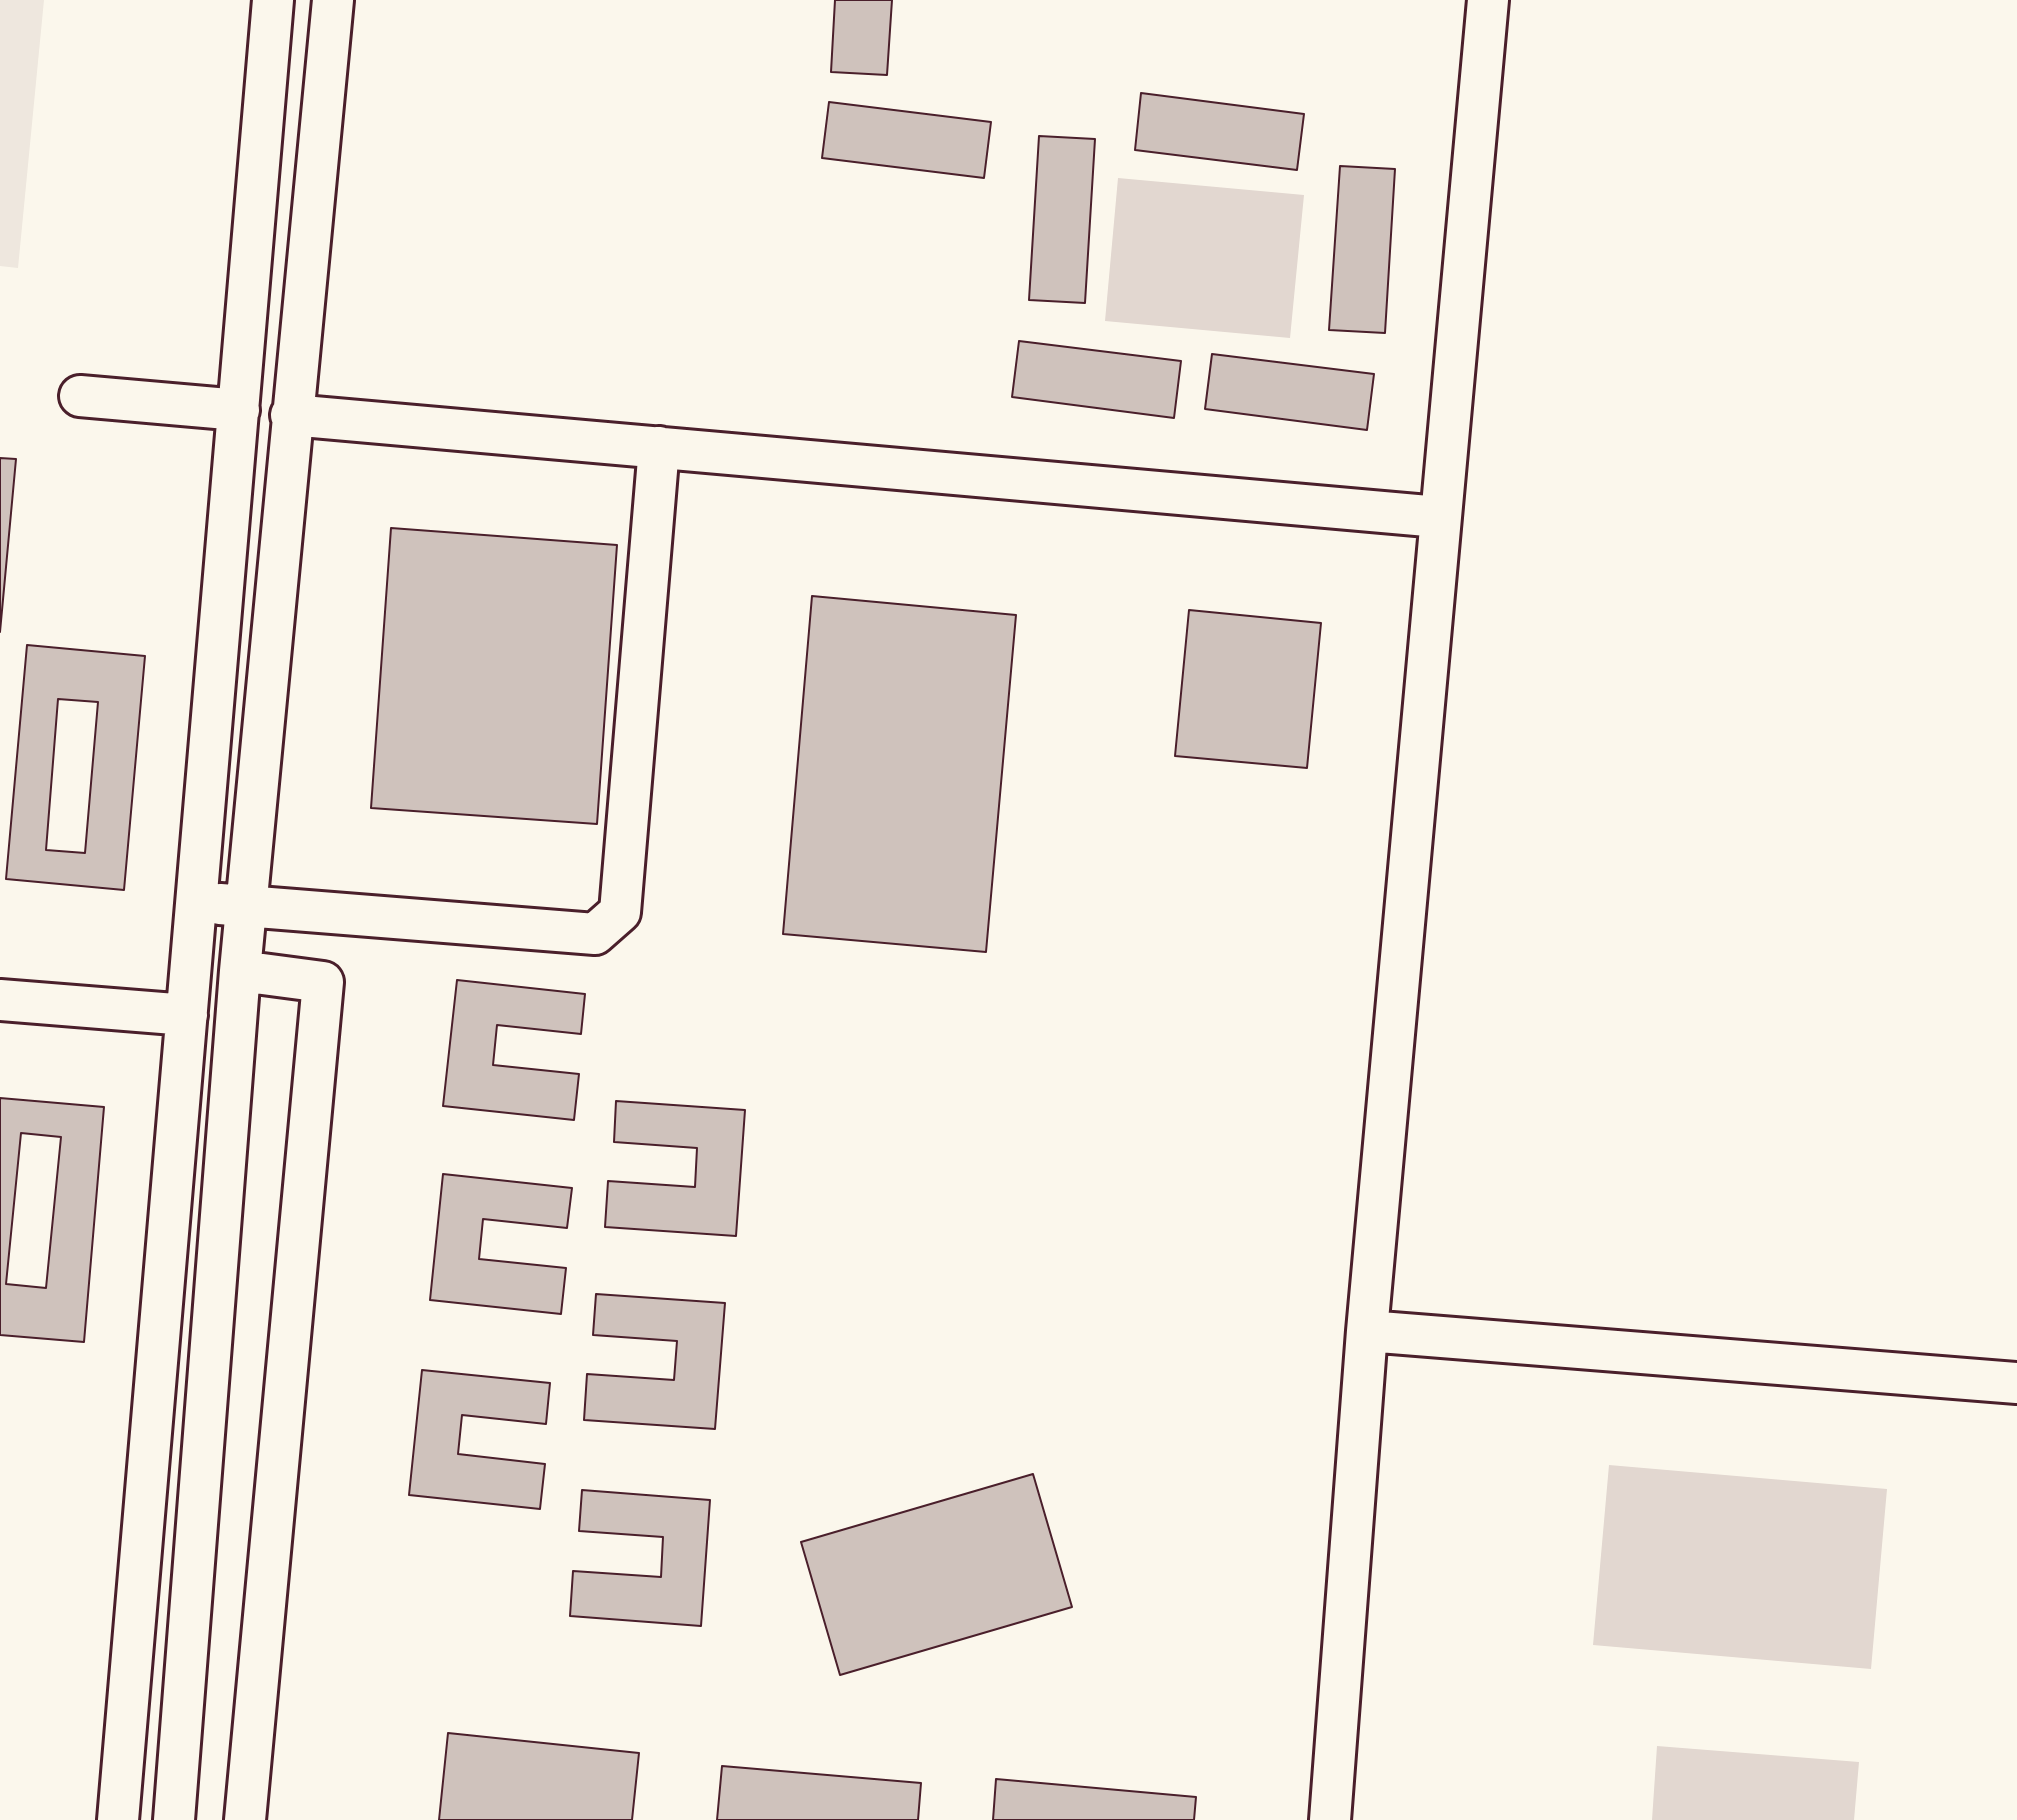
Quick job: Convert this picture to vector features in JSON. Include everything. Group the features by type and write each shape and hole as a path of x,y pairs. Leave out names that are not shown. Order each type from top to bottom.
{"street":[{"path":"118,1820 273,0"},
{"path":"174,1820 240,971 333,0"},
{"path":"1330,1820 1367,1331 1488,0"},
{"path":"80,396 239,410"},
{"path":"291,415 1439,517"},
{"path":"197,902 595,934 620,912 659,447"},
{"path":"240,971 323,982 245,1820"},
{"path":"0,1000 187,1015"},
{"path":"1367,1331 2017,1383"},
{"path":"145,1501 199,1500"},
{"path":"138,1584 191,1593"}],"shaded area":[{"path":"0,0 44,0 18,268 0,266"},
{"path":"1118,178 1304,195 1290,338 1105,321"},
{"path":"1609,1465 1887,1489 1871,1669 1593,1645"},
{"path":"1657,1746 1859,1762 1854,1820 1652,1820"}],"building":[{"path":"835,0 892,0 887,75 831,72"},
{"path":"1141,93 1304,114 1297,170 1135,150"},
{"path":"829,102 991,122 984,178 822,158"},
{"path":"1039,136 1095,139 1085,303 1029,300"},
{"path":"1340,166 1395,169 1385,333 1329,330"},
{"path":"1019,341 1181,361 1174,418 1012,397"},
{"path":"1212,354 1374,374 1367,430 1205,409"},
{"path":"0,458 16,459 0,632"},
{"path":"391,528 617,545 597,824 371,808"},
{"path":"812,596 1016,615 986,952 783,934"},
{"path":"1189,610 1321,623 1307,768 1175,756"},
{"path":"27,645 145,656 124,890 6,879","holes":["58,699 98,702 85,853 46,850"]},
{"path":"457,980 585,994 581,1034 497,1025 493,1065 579,1074 574,1120 443,1106"},
{"path":"0,1098 104,1107 84,1342 0,1335","holes":["21,1133 61,1137 46,1288 6,1284"]},
{"path":"616,1101 745,1110 736,1236 605,1227 608,1181 695,1187 697,1148 614,1142"},
{"path":"443,1174 572,1188 567,1228 483,1219 479,1259 566,1268 561,1314 430,1300"},
{"path":"596,1294 725,1303 715,1429 584,1420 587,1374 674,1380 677,1341 593,1335"},
{"path":"422,1370 550,1383 546,1424 462,1415 458,1454 545,1464 540,1509 409,1495"},
{"path":"1033,1474 1072,1607 840,1675 801,1542"},
{"path":"582,1490 710,1500 701,1626 570,1616 573,1571 661,1577 663,1537 579,1531"},
{"path":"448,1733 639,1753 632,1820 439,1820"},
{"path":"722,1766 921,1783 918,1820 717,1820"},
{"path":"996,1779 1196,1797 1194,1820 993,1820"}]}
